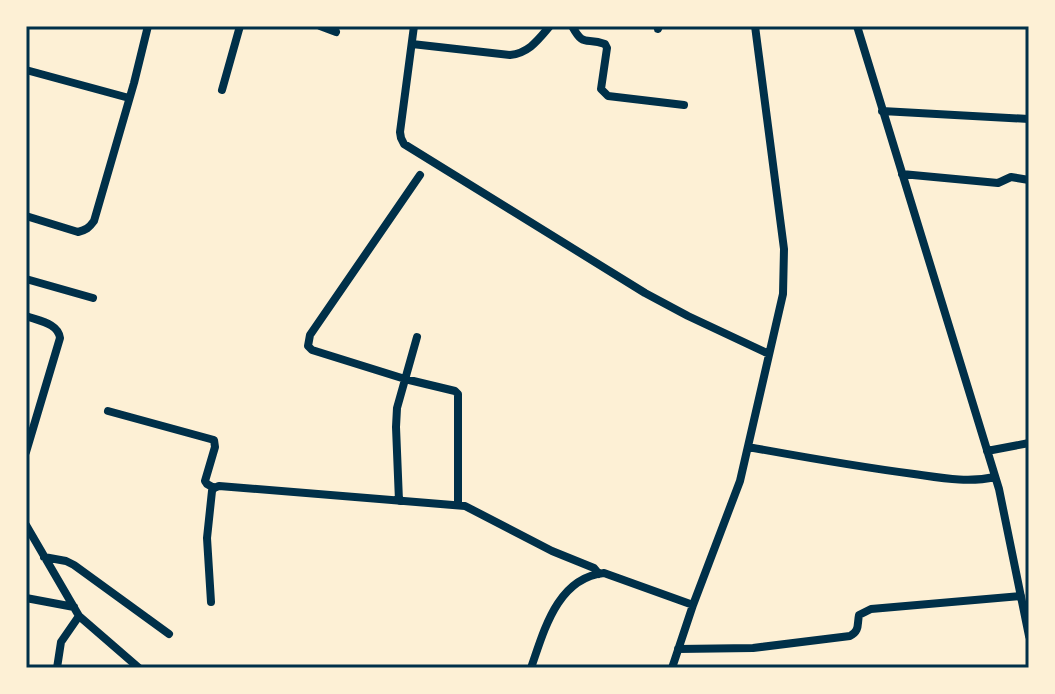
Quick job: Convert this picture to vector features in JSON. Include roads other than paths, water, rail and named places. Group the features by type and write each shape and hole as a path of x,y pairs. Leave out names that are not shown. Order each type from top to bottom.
{"street":[{"path":"26,216 78,232 86,230 94,221 148,26"},
{"path":"222,90 240,26"},
{"path":"320,26 336,32"},
{"path":"414,26 400,132 410,149 645,293 769,354"},
{"path":"412,44 521,54 535,44 550,26"},
{"path":"572,26 583,41 605,44 607,48 601,89 604,94 684,105"},
{"path":"672,668 740,481 783,294 784,249 755,26"},
{"path":"857,26 995,477 1023,590 1029,636"},
{"path":"26,70 129,98"},
{"path":"882,111 1029,119"},
{"path":"902,174 998,183 1011,177 1029,180"},
{"path":"420,175 310,335 308,346 312,350 458,394 458,505"},
{"path":"26,279 93,298"},
{"path":"26,316 55,327 60,338 26,452"},
{"path":"399,501 396,417 417,337"},
{"path":"108,411 214,440 215,447 205,481 214,488"},
{"path":"987,451 1029,443"},
{"path":"748,447 861,468 932,477 961,480 995,477"},
{"path":"211,602 207,538 212,491 219,486 458,505 594,568 599,574"},
{"path":"26,525 76,612 139,668"},
{"path":"44,557 74,565 169,634"},
{"path":"531,668 546,624 558,602 582,580 604,573 693,605"},
{"path":"677,652 753,648 850,636 858,629 859,615 871,609 1023,590"},
{"path":"26,598 76,612"},
{"path":"57,668 61,642 76,612"},
{"path":"677,652 679,668"}]}
